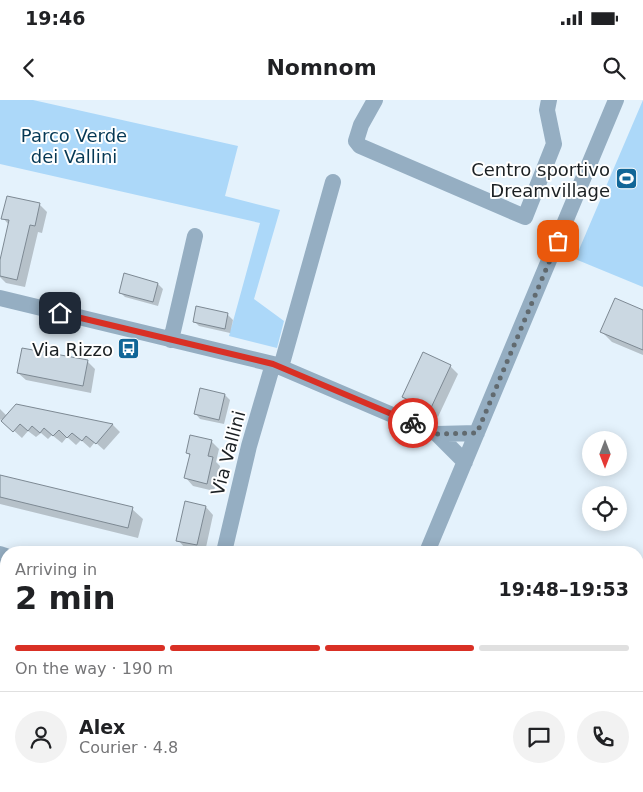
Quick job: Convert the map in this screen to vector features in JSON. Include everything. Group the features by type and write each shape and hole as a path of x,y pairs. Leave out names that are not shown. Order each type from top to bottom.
{"street":[{"path":"375,100 361,125 356,141 360,146 525,217 554,144 547,110 549,100"},
{"path":"430,546 616,100"},
{"path":"277,366 333,182"},
{"path":"172,340 195,236"},
{"path":"0,298 277,366 437,434 465,462"},
{"name":"Via Vallini","path":"225,546 249,446 277,366"},
{"path":"437,434 477,433"}],"green space":[{"name":"Parco Verde dei Vallini","path":"0,100 33,100 238,146 225,196 280,210 254,299 284,321 277,348 229,336 260,223 0,164"},
{"name":"Centro sportivo Dreamvillage","path":"643,100 643,287 575,259"}],"building":[{"path":"7,196 40,203 35,226 30,225 17,280 0,276 0,260 9,220 1,219"},
{"path":"124,273 158,283 153,302 119,293"},
{"path":"615,298 643,310 643,350 600,332"},
{"path":"196,306 228,313 225,329 193,322"},
{"path":"22,348 88,360 83,386 17,373"},
{"path":"423,352 451,365 430,410 402,397"},
{"path":"200,388 225,394 219,420 194,414"},
{"path":"16,404 113,424 96,444 86,436 82,441 72,433 67,438 59,430 53,436 44,428 40,433 32,426 28,431 20,424 13,432 1,421"},
{"path":"190,435 212,440 208,456 213,457 207,484 184,478 190,454 186,453"},
{"path":"0,475 133,507 128,528 0,497"},
{"path":"185,501 206,506 197,545 176,541"}],"way so far":[{"path":"413,423 437,434 477,433 558,241"}],"place":[{"name":"Centro sportivo Dreamvillage","path":"626,179"},
{"name":"Via Rizzo","path":"129,349"}],"route":[{"path":"60,313 273,364 413,423"}]}
